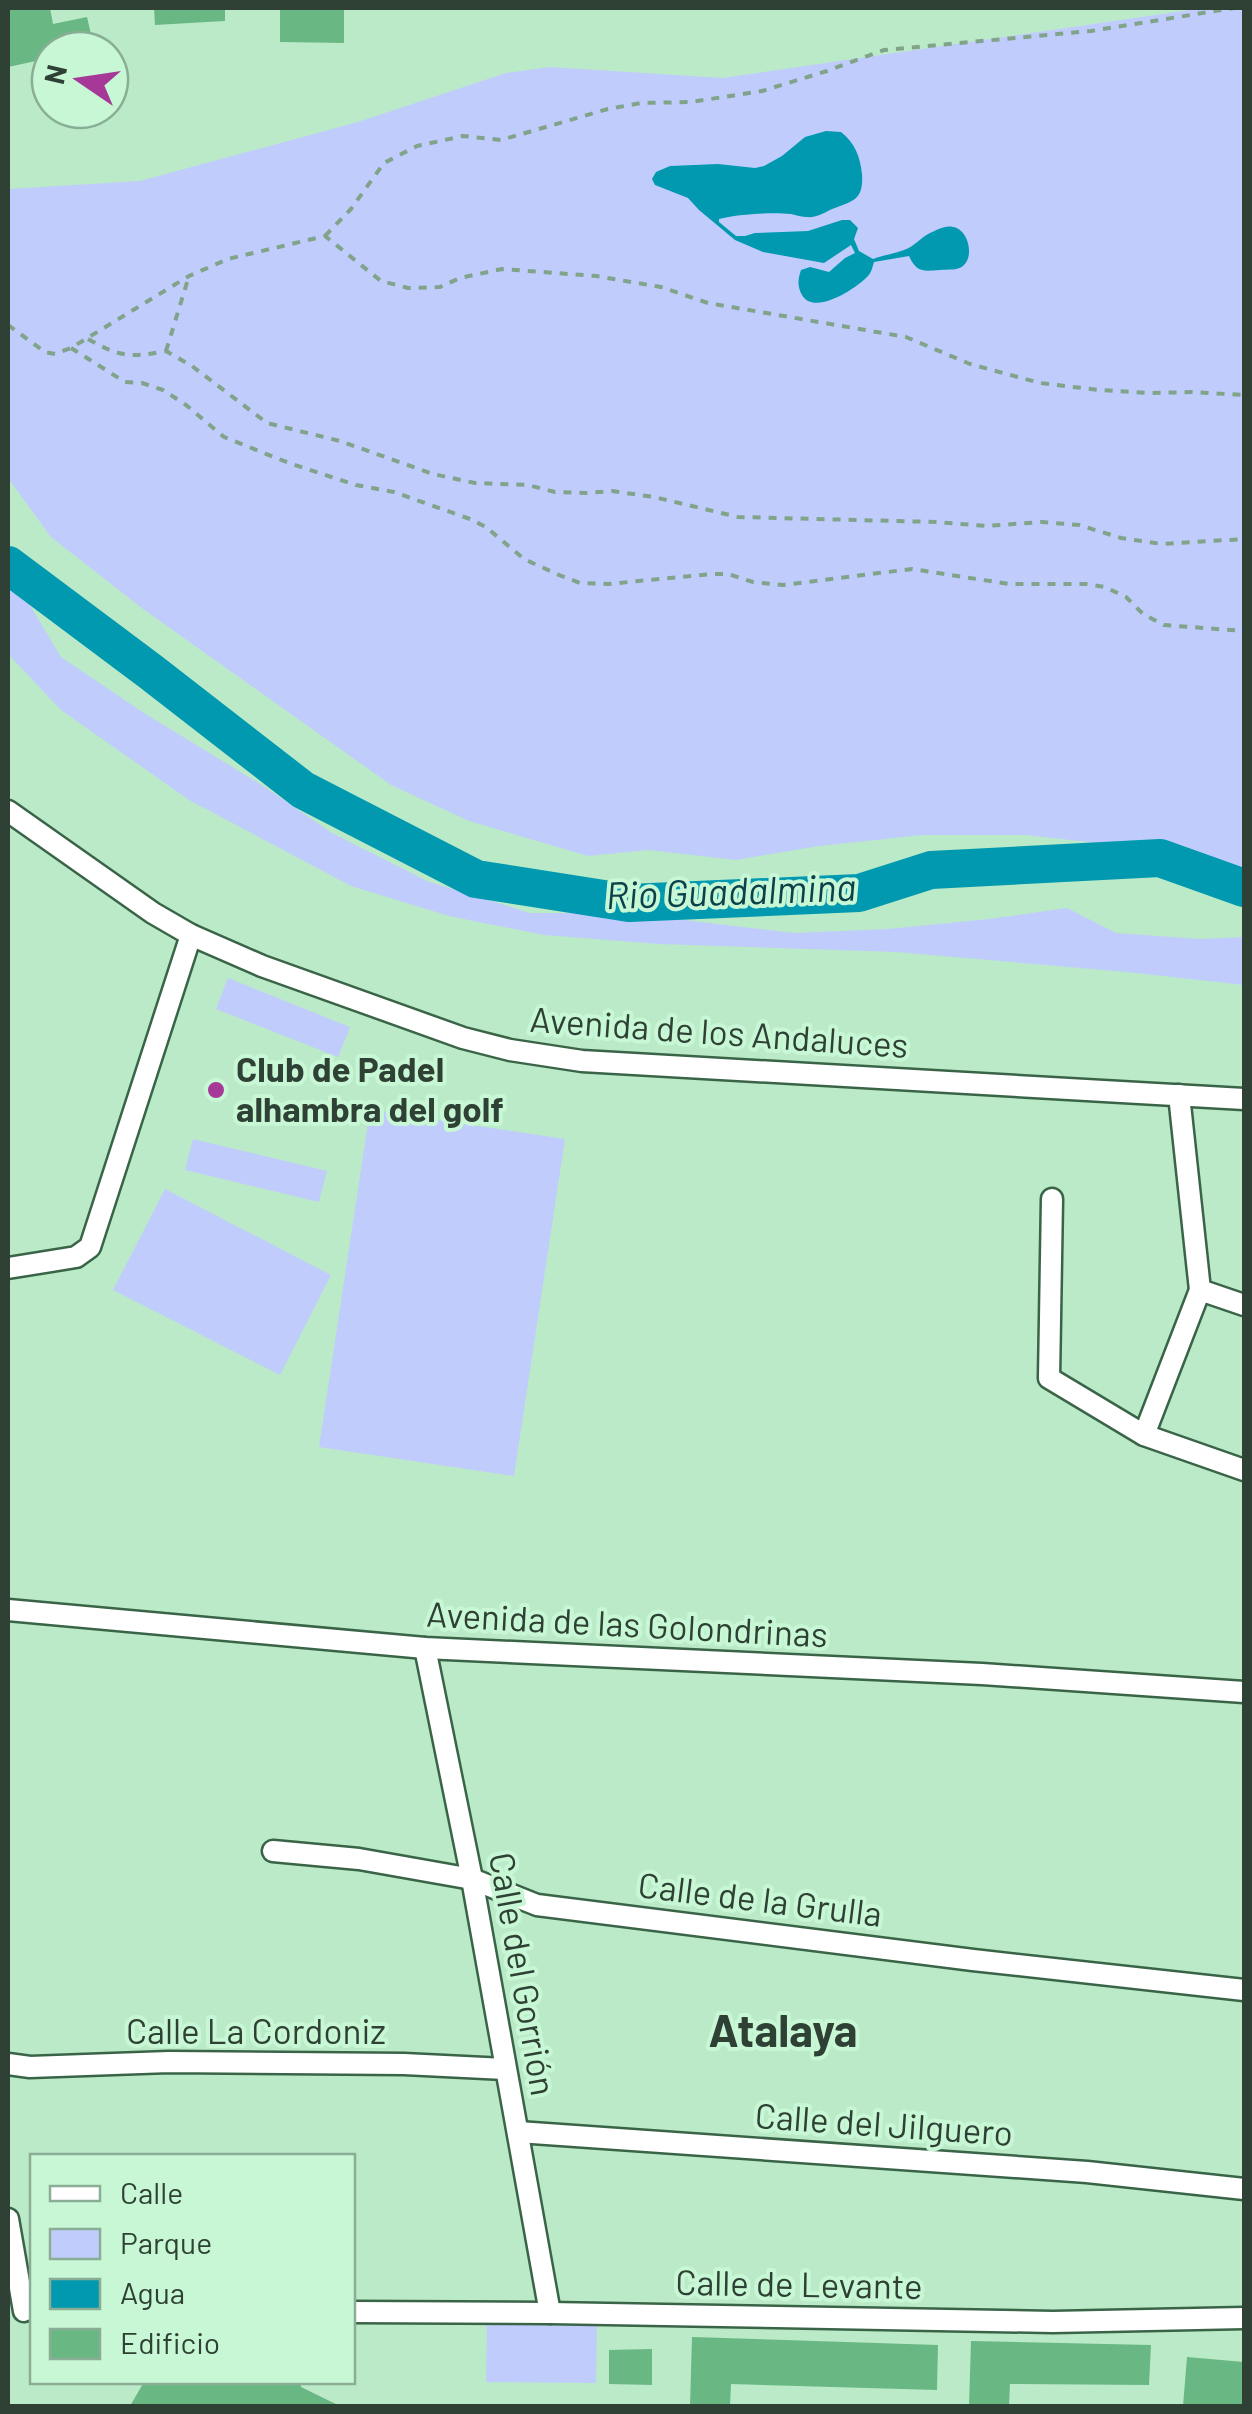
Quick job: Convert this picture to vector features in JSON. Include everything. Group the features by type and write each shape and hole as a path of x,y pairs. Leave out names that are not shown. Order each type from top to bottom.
{"street":[{"name":"Avenida de los Andaluces","path":"8,811 152,912 192,935 262,966 463,1038 582,1061 1244,1099"},
{"path":"8,1268 76,1257 90,1247 192,935"},
{"path":"1144,1435 1200,1290 1179,1096"},
{"path":"1052,1199 1049,1378 1144,1435 1244,1470"},
{"path":"1200,1290 1244,1305"},
{"name":"Avenida de las Golondrinas","path":"8,1610 424,1648 982,1674 1244,1692"},
{"name":"Calle del Gorrión","path":"424,1648 472,1879 550,2312"},
{"name":"Calle de la Grulla","path":"274,1851 359,1859 472,1879 537,1906 1244,1990"},
{"name":"Calle La Cordoniz","path":"8,2064 404,2064 505,2069"},
{"name":"Calle del Jilguero","path":"518,2132 1086,2172 1244,2189"},
{"path":"8,2219 21,2311"},
{"name":"Calle de Levante","path":"355,2312 1053,2322 1244,2318"}],"path":[{"path":"8,325 45,352 55,354 71,348 189,276 228,258 325,236 351,209 384,162 417,146 462,136 501,140 608,109 641,103 691,102 762,90 884,50 1091,31 1234,8"},
{"path":"325,236 381,282 408,288 440,287 502,268 596,276 661,287 708,303 906,337 970,364 1040,382 1100,390 1244,396"},
{"path":"166,351 189,276"},
{"path":"86,338 115,354 141,356 166,351 192,366 266,423 340,441 433,474 474,484 528,485 571,493 612,491 738,517 987,526 1042,522 1079,525 1121,538 1162,544 1244,539"},
{"path":"71,348 126,382 163,390 224,437 289,463 394,492 470,519 524,559 580,582 608,584 728,574 783,585 912,569 1008,584 1105,587 1164,625 1244,632"}],"green space":[{"path":"1203,8 1244,8 1244,871 1213,861 1133,847 1025,835 922,835 736,860 648,850 588,856 469,821 391,785 143,609 51,537 8,478 8,189 140,181 358,122 506,73 550,67 723,78"},
{"path":"8,569 61,657 332,833 427,881 530,913 625,913 794,933 888,929 1067,908 1116,933 1200,939 1244,937 1244,985 896,952 659,944 544,935 449,916 351,886 189,800 61,710 8,654"},
{"path":"228,978 350,1027 338,1057 216,1009"},
{"path":"370,1110 565,1139 514,1476 319,1447"},
{"path":"193,1139 327,1171 319,1202 185,1170"},
{"path":"165,1189 331,1275 280,1375 113,1290"},
{"path":"487,2324 597,2326 596,2383 486,2382"}],"water":[{"path":"826,131 841,132 856,150 862,183 855,199 813,217 755,214 719,222 736,236 745,236 808,231 850,220 858,228 854,239 859,251 873,259 908,249 938,229 953,227 963,233 968,243 967,262 955,269 925,270 915,266 909,256 874,262 867,277 844,294 825,302 808,301 799,289 801,270 810,267 829,272 855,253 851,245 824,263 763,252 735,240 688,198 655,185 652,179 656,172 670,166 764,166 805,137"}],"building":[{"path":"8,8 50,8 53,24 87,17 90,30 30,30 30,62 8,67"},
{"path":"154,8 225,8 225,21 155,25"},
{"path":"280,8 344,8 344,43 280,42"},
{"path":"692,2337 938,2345 937,2390 731,2384 730,2406 690,2406"},
{"path":"971,2341 1151,2345 1149,2385 1010,2384 1009,2406 969,2406"},
{"path":"652,2349 652,2385 609,2384 609,2350"},
{"path":"1187,2357 1244,2362 1244,2406 1183,2406"},
{"path":"143,2384 301,2384 340,2406 130,2406"}],"waterway":[{"name":"Rio Guadalmina","path":"8,565 303,790 476,879 629,903 859,893 931,870 1160,858 1244,888"}],"place":[{"name":"Club de Padel alhambra del golf","path":"216,1090"}],"district":[{"name":"Atalaya","path":"783,2031"}]}
